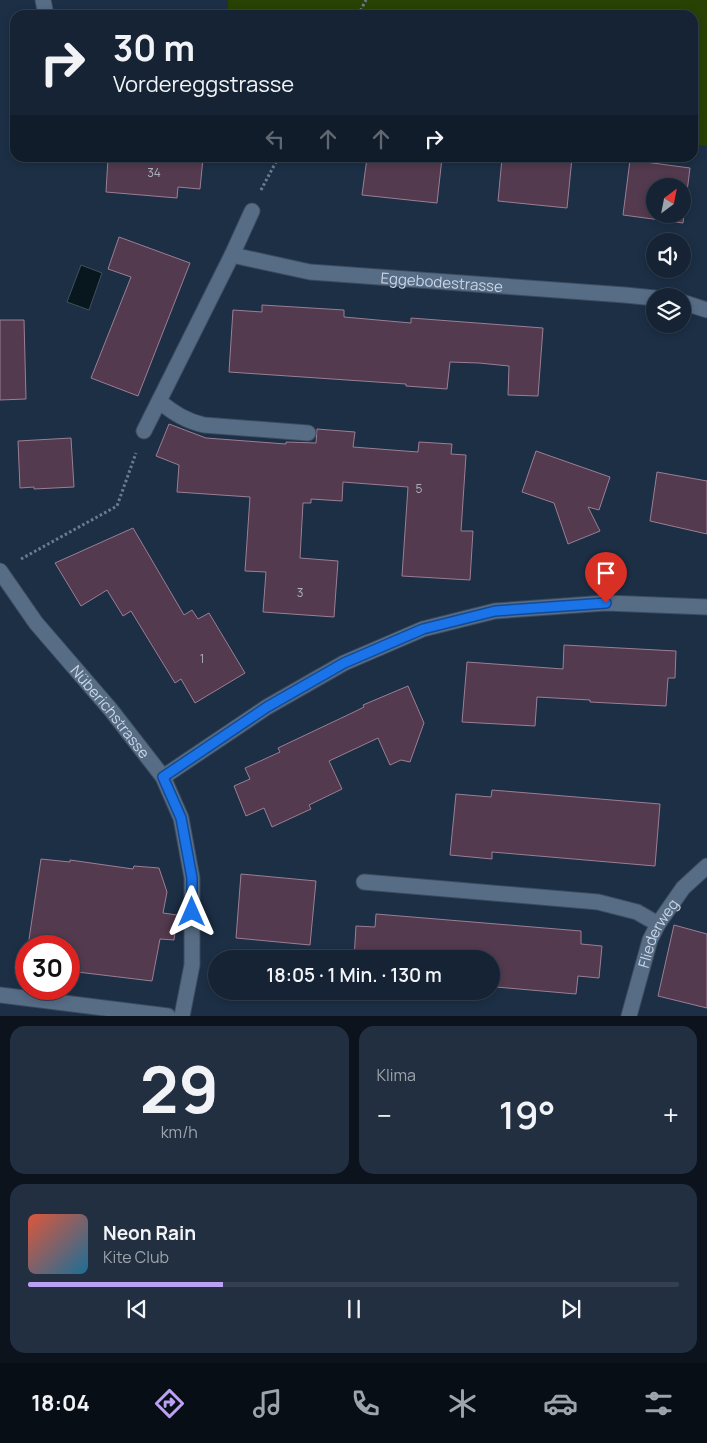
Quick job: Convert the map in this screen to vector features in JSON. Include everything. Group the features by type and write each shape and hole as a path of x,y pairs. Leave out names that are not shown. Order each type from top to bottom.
{"street":[{"path":"144,431 160,402 252,211"},
{"name":"Eggebodestrasse","path":"232,255 310,272 646,297"},
{"path":"691,305 707,310"},
{"path":"160,402 190,422 308,433"},
{"name":"Nüberichstrasse","path":"0,571 36,623 111,710 163,777 181,818 192,878 192,965 182,1016"},
{"path":"163,777 267,707 335,668 423,629 495,611 606,603 707,606"},
{"name":"Fliederweg","path":"629,1016 650,940 658,924 683,888 707,866"},
{"path":"364,882 598,902 637,912 658,924"},
{"path":"0,995 168,1016"}],"path":[{"path":"252,211 276,162"},
{"path":"17,561 117,506 144,431"}],"green space":[{"path":"228,0 707,0 707,146 698,145 698,10 227,10"}],"shaded area":[{"path":"81,265 102,273 89,310 67,302"}],"building":[{"path":"108,162 203,162 200,189 178,187 177,198 106,192"},
{"path":"366,162 442,162 437,203 362,195"},
{"path":"502,162 572,162 567,208 498,201"},
{"path":"630,162 645,162 690,168 689,178 646,178 646,218 623,215"},
{"path":"119,237 190,263 138,396 91,378 131,277 108,269"},
{"path":"262,305 344,310 344,317 411,323 411,318 543,328 538,396 508,395 509,366 479,363 450,362 447,389 406,386 406,384 229,372 233,310 262,312"},
{"path":"0,320 24,320 26,399 0,400"},
{"path":"169,424 206,438 286,444 286,442 316,443 317,429 355,432 353,447 418,452 419,442 452,444 451,454 466,455 461,531 473,531 470,580 402,576 408,487 343,482 342,501 311,499 311,503 303,503 300,558 338,561 334,617 263,612 266,572 245,571 250,497 177,492 179,465 156,456"},
{"path":"71,438 74,487 20,488 18,441"},
{"path":"536,451 610,477 599,510 588,507 600,531 568,544 554,503 522,492"},
{"path":"657,472 707,481 707,534 650,521"},
{"path":"133,528 184,615 192,610 198,619 209,613 245,673 195,703 181,679 175,683 131,611 123,616 107,590 81,606 55,563"},
{"path":"564,645 676,651 675,678 668,678 666,706 537,697 535,726 462,722 467,662 563,669"},
{"path":"408,686 424,723 410,762 401,760 390,765 378,738 329,761 342,789 309,805 311,809 272,827 264,808 246,816 234,786 250,779 245,768 280,752 278,748 364,707 363,705"},
{"path":"492,790 660,804 655,866 492,852 492,859 450,855 456,794 491,797"},
{"path":"41,859 70,862 70,860 133,869 134,866 159,868 167,892 163,913 177,915 174,940 160,939 152,981 80,972 80,935 30,935"},
{"path":"241,874 316,881 310,945 236,938"},
{"path":"376,914 581,931 581,944 602,946 599,978 578,976 576,994 500,987 500,950 355,950 356,926 375,927"},
{"path":"674,925 707,934 707,1008 658,996"}],"route":[{"path":"192,912 192,878 181,818 163,777 267,707 344,663 423,629 495,611 606,603"}]}
